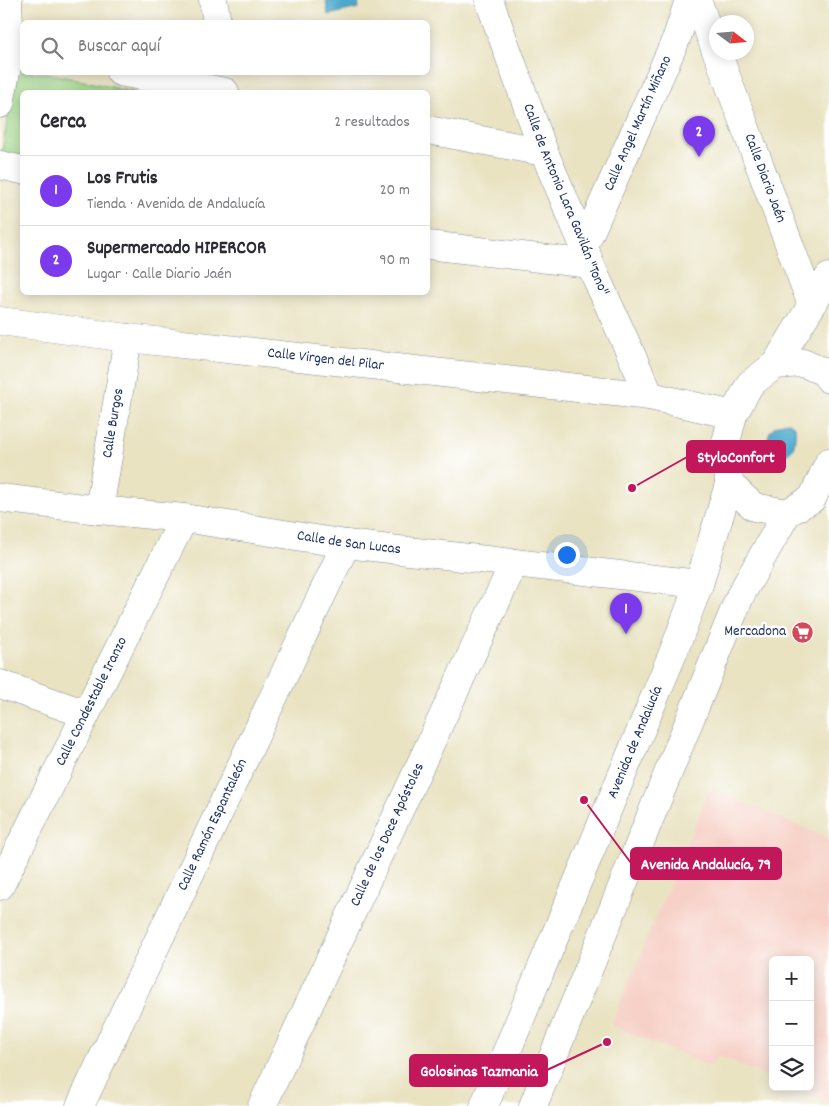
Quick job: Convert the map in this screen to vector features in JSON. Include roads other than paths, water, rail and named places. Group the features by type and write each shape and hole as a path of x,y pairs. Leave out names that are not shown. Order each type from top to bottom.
{"street":[{"path":"0,104 11,52 8,0"},
{"path":"213,0 217,20"},
{"name":"Calle de Antonio Lara Gavilán \"Tono\"","path":"489,0 544,152 587,255 650,396"},
{"name":"Calle Angel Martín Miñano","path":"587,255 677,37 689,0"},
{"name":"Calle Diario Jaén","path":"698,0 709,30"},
{"name":"Calle Diario Jaén","path":"720,60 812,304"},
{"path":"136,75 214,90"},
{"path":"227,75 230,90"},
{"path":"430,130 544,152"},
{"path":"0,165 20,170"},
{"path":"430,245 587,255"},
{"path":"787,513 754,507 729,484 726,442 733,414 750,384 776,365 829,277"},
{"name":"Calle Virgen del Pilar","path":"0,321 128,338 650,396 733,414"},
{"name":"Calle Burgos","path":"99,510 128,338"},
{"path":"776,365 803,363 824,372 829,379"},
{"path":"533,1106 740,596 787,513 820,497 829,462"},
{"name":"Avenida de Andalucía","path":"484,1106 673,653 699,584 729,484"},
{"name":"Calle de San Lucas","path":"0,498 184,518 346,544 699,584"},
{"name":"Calle Condestable Iranzo","path":"0,886 10,841 86,714 184,518"},
{"name":"Calle Ramón Espantaleón","path":"80,1106 346,544"},
{"name":"Calle de los Doce Apóstoles","path":"262,1106 514,563"},
{"path":"0,684 86,714"}],"water":[{"path":"326,0 358,0 359,8 328,15"},
{"path":"789,422 795,427 793,448 787,455 776,459 768,454 768,436 777,425"}],"place":[{"name":"Supermercado HIPERCOR","path":"699,157"},
{"name":"StyloConfort","path":"632,488"},
{"name":"Mercadona","path":"802,632"},
{"name":"Los Frutis","path":"626,634"},
{"name":"Avenida Andalucía, 79","path":"584,800"},
{"name":"Golosinas Tazmania","path":"607,1042"}]}
